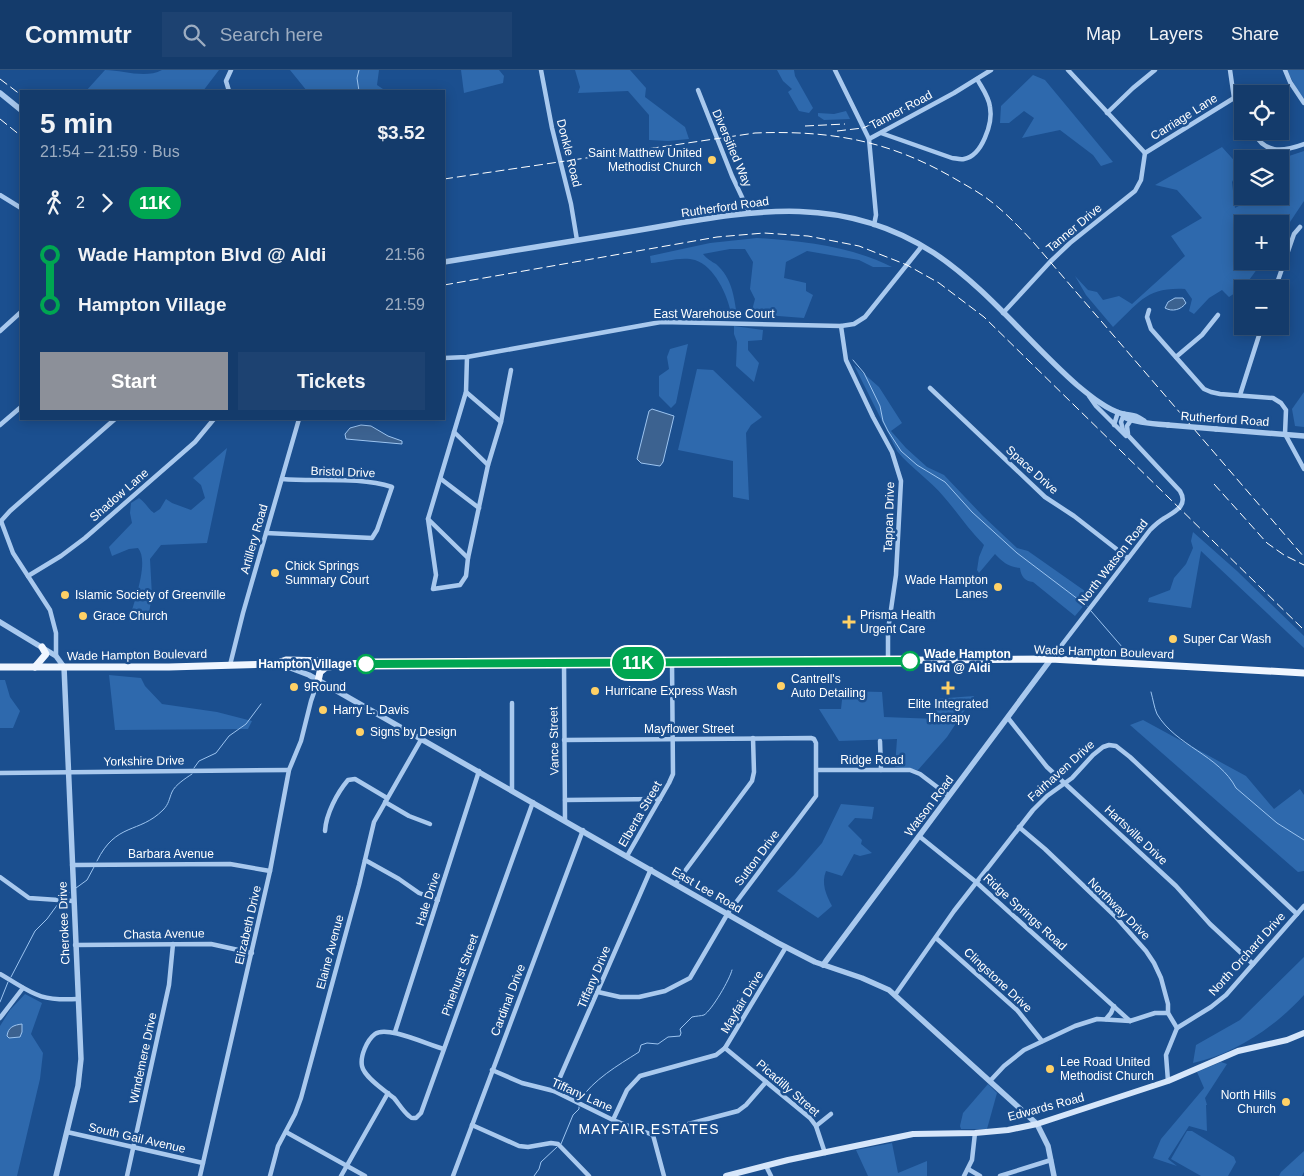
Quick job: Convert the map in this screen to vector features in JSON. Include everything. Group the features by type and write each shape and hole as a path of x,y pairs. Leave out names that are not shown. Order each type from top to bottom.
{"main road":[{"path":"36,667 46,654 42,647"},
{"name":"Wade Hampton Boulevard","path":"275,664 286,660 330,666 564,662 1051,659 1304,673"},
{"name":"Wade Hampton Boulevard","path":"0,667 169,667 275,664 286,666 312,664"},
{"path":"318,681 320,672 330,666"},
{"name":"Edwards Road","path":"726,1176 913,1134 975,1133 1007,1130 1037,1124 1168,1080 1238,1051 1287,1040 1304,1033"}],"street":[{"path":"229,90 226,81 232,70"},
{"name":"Donkle Road","path":"541,70 551,124 571,204 577,240"},
{"path":"835,70 869,139"},
{"name":"Tanner Road","path":"874,224 876,215 869,139 991,70"},
{"path":"1068,70 1145,153"},
{"path":"1107,113 1155,70"},
{"path":"1230,70 1234,98"},
{"path":"1285,70 1290,82 1304,103"},
{"path":"880,132 952,158 964,159 971,156 988,134 991,116 988,99 977,79"},
{"name":"Diversified Way","path":"698,90 732,176 749,212"},
{"path":"0,93 20,109"},
{"name":"Carriage Lane","path":"1145,153 1234,98"},
{"path":"1258,140 1260,144 1271,148 1288,148 1304,144"},
{"name":"Tanner Drive","path":"1003,313 1070,242 1138,188 1145,153"},
{"path":"0,195 20,207"},
{"name":"Rutherford Road","path":"445,262 749,212 779,210 811,211 841,216 874,224 922,246 957,270 1086,392 1130,420 1304,436"},
{"path":"1278,280 1294,234 1300,227"},
{"name":"East Warehouse Court","path":"445,358 467,357 661,322 841,326 854,324 865,317 922,246"},
{"path":"1149,310 1148,323 1204,389 1220,394 1273,398 1281,403 1286,410 1285,434 1304,469"},
{"path":"0,331 20,313"},
{"path":"1176,357 1202,335 1218,315"},
{"name":"Tappan Drive","path":"841,326 846,360 892,452 901,481 896,575 888,630 888,661"},
{"path":"1240,395 1259,335"},
{"path":"467,357 466,392 428,519 436,574 433,589 460,585 466,576 468,558 488,465 501,422 511,370"},
{"name":"Space Drive","path":"930,388 1044,497 1074,516 1128,558"},
{"path":"466,392 501,422"},
{"name":"North Watson Road","path":"1086,392 1096,406 1122,434 1131,440"},
{"path":"0,425 20,408"},
{"path":"1114,425 1121,413"},
{"name":"Rutherford Road","path":"1121,413 1136,415 1144,421"},
{"name":"North Watson Road","path":"1051,659 1152,527 1179,509 1183,499 1180,491 1131,440 1121,425 1121,413"},
{"path":"56,656 56,633 50,610 13,553 0,521 114,420"},
{"name":"Shadow Lane","path":"28,576 61,556 85,538 195,442 213,420"},
{"name":"Artillery Road","path":"230,665 299,420"},
{"path":"1130,420 1126,429 1131,440"},
{"path":"454,432 488,465"},
{"name":"Bristol Drive","path":"266,533 372,538 377,532 392,487 358,482 282,479"},
{"path":"441,479 479,508"},
{"path":"428,519 468,558"},
{"path":"0,622 56,656 64,667"},
{"name":"Watson Road","path":"823,965 1051,659"},
{"name":"Vance Street","path":"564,662 565,820"},
{"name":"Elberta Street","path":"627,856 673,774 672,662"},
{"path":"312,664 313,673 318,681"},
{"name":"East Lee Road","path":"286,666 309,675 422,738 786,947 823,965 871,981 895,995 1037,1124 1048,1146 1054,1176"},
{"name":"Cherokee Drive","path":"56,1176 80,1073 64,667"},
{"name":"Elizabeth Drive","path":"200,1176 270,871 289,770 301,741 312,694 318,681"},
{"path":"512,703 512,789"},
{"name":"Hartsville Drive","path":"1008,718 1042,762 1176,886 1210,924 1253,964"},
{"name":"Elaine Avenue","path":"270,1176 275,1154 301,1098 374,822 422,738"},
{"path":"676,884 752,781 754,772 753,738"},
{"name":"Mayflower Street","path":"564,740 814,739"},
{"name":"Sutton Drive","path":"598,992 620,998 639,997 665,992 684,982 693,974 728,914 814,800 817,793 817,770 816,743 814,739"},
{"path":"880,741 881,770"},
{"name":"Fairhaven Drive","path":"895,995 976,882 1039,802 1065,784 1098,750 1109,745 1118,747 1297,914"},
{"name":"Yorkshire Drive","path":"0,773 289,770"},
{"name":"Ridge Road","path":"817,770 905,770 915,772 949,796"},
{"name":"Hale Drive","path":"395,1032 480,771"},
{"path":"325,831 328,814 340,792 348,780 355,779 409,816 430,824"},
{"path":"565,800 660,799"},
{"name":"Pinehurst Street","path":"388,1093 410,1116 414,1118 419,1116 533,801"},
{"name":"Northway Drive","path":"1019,827 1056,858 1078,882 1115,916 1146,951 1161,978 1168,1004 1168,1013 1177,1028"},
{"name":"Cardinal Drive","path":"453,1176 583,830"},
{"name":"Ridge Springs Road","path":"919,836 976,882 1130,1021"},
{"path":"365,860 419,893 438,900"},
{"name":"Barbara Avenue","path":"72,865 230,864 270,871"},
{"name":"Tiffany Drive","path":"554,1092 651,869"},
{"path":"0,877 32,899 73,901"},
{"name":"North Orchard Drive","path":"1177,1028 1221,999 1304,906"},
{"name":"Clingstone Drive","path":"936,938 1016,1010 1042,1041"},
{"name":"Windemere Drive","path":"127,1176 169,985 173,944"},
{"name":"Chasta Avenue","path":"75,945 218,944 252,952"},
{"name":"Mayfair Drive","path":"613,1120 626,1090 640,1076 716,1055 725,1048 786,947"},
{"path":"0,974 23,988 46,998 78,1000"},
{"path":"0,1018 23,988"},
{"path":"1106,1019 1114,1006"},
{"path":"990,1081 1010,1060 1024,1050 1091,1021 1106,1019 1130,1021 1155,1013 1168,1013"},
{"path":"1168,1080 1166,1055 1177,1028"},
{"path":"341,1176 388,1093 365,1072 362,1062 368,1042 374,1035 384,1031 395,1032 422,1043 444,1049"},
{"name":"Picadilly Street","path":"725,1048 810,1118 816,1126 825,1153"},
{"name":"Tiffany Lane","path":"492,1070 522,1083 554,1092 613,1120 653,1135"},
{"path":"664,1176 653,1135 658,1132 738,1111 746,1105 766,1082"},
{"path":"816,1126 831,1114"},
{"path":"472,1125 518,1146 558,1144 589,1176"},
{"name":"South Gail Avenue","path":"67,1132 203,1163"},
{"path":"286,1132 365,1176"},
{"path":"964,1176 973,1154 975,1133"},
{"path":"1002,1176 1051,1160"},
{"path":"766,1166 771,1176"},
{"path":"968,1169 980,1176"}],"shaded area":[{"path":"105,70 148,74 162,70 219,70 204,90 87,90"},
{"path":"290,70 379,70 377,85 384,90 306,90"},
{"path":"461,70 499,70 504,76 503,83 464,93"},
{"path":"575,70 630,70 646,88 645,97 685,127 689,139 649,140 649,115 628,91 578,93 580,87"},
{"path":"777,70 794,70 795,76 813,108 809,113 799,111 788,92 792,89 783,81"},
{"path":"1287,70 1304,70 1304,104"},
{"path":"1033,75 1045,80 1113,162 1101,166 1093,155 1060,130 1022,138 1034,118 1024,111 1009,123 1000,123 1001,106"},
{"path":"846,111 850,119 824,120 818,116 818,113 834,114"},
{"path":"1222,147 1234,160 1234,178 1232,182 1235,208 1241,205 1289,205 1289,156 1304,151 1304,201 1289,224 1289,215 1234,215 1234,270 1256,270 1249,280 1234,280 1234,294 1229,297 1222,290 1209,298 1194,314 1189,311 1192,299 1185,289 1172,289 1152,294 1144,298 1113,327 1086,295 1075,276 1088,290 1097,292 1103,300 1119,296 1132,304 1185,256 1171,236 1202,218 1177,190 1155,185"},
{"path":"757,238 809,243 843,249 892,267 873,267 859,260 807,251 786,262 784,278 806,283 806,291 813,295 804,318 751,314 755,299 750,289 753,262 745,249 730,249 703,254 726,275 733,294 737,316 731,314 727,298 719,282 702,263 684,259 651,263 650,256 710,243"},
{"path":"1175,298 1183,298 1186,303 1176,310 1165,308 1168,302"},
{"path":"734,326 763,330 762,340 748,341 748,350 759,363 754,382 736,366 737,342"},
{"path":"688,344 676,403 671,408 659,396 659,376 669,369 667,357 670,349"},
{"path":"854,365 879,387 902,423 891,431 906,448 927,467 944,475 1017,548 1028,551 1092,596 1075,616 1033,582 1024,578 1020,568 1006,564 995,554 979,573 977,570 979,557 984,545 939,491 897,451"},
{"path":"697,369 713,370 762,417 751,425 746,433 749,500 733,497 733,461 678,450"},
{"path":"1304,392 1304,427 1295,426 1292,409"},
{"path":"652,409 674,416 663,462 660,466 641,463 637,459 649,411"},
{"path":"361,425 371,426 388,436 402,441 402,444 346,439 345,434 350,428"},
{"path":"227,448 207,543 161,545 150,559 152,596 148,618 134,618 133,622 129,621 141,573 141,554 138,548 129,549 112,556 109,547 132,523 131,503 139,498 154,513 160,509 166,499 191,510 205,498 201,485 193,478"},
{"path":"1193,532 1237,571 1304,636 1304,648 1201,551 1191,608 1148,602 1149,598 1170,590 1174,578 1186,564 1193,548 1191,541"},
{"path":"109,675 141,678 145,686 162,704 217,712 252,721 248,729 115,730"},
{"path":"0,680 5,680 10,697 20,711 13,728 0,728"},
{"path":"843,691 882,692 884,717 937,719 934,699 974,696 947,737 918,770 895,767 897,739 839,741 819,709 841,709"},
{"path":"1143,720 1246,776 1274,809 1300,789 1304,795 1304,871 1298,872 1130,725"},
{"path":"841,804 874,807 872,819 855,818 848,826 862,840 861,844 872,853 860,856 854,854 842,876 826,871 825,889 832,906 818,918 777,891 822,843"},
{"path":"1304,957 1304,995 1293,1007 1267,1028 1239,1046 1209,1059 1193,1063 1196,1045 1240,1020"},
{"path":"25,994 42,1003 31,1034 43,1053 40,1079 17,1176 0,1176 0,1026 10,1010"},
{"path":"22,1024 20,1037 9,1038 7,1036 12,1027"},
{"path":"1221,1062 1227,1064 1205,1098 1207,1105 1207,1131 1189,1126 1168,1159 1177,1166 1153,1158 1161,1139 1204,1088 1197,1072"},
{"path":"988,1084 997,1093 987,1129 961,1129 963,1113"},
{"path":"1187,1131 1192,1131 1234,1157 1236,1162 1228,1176 1201,1176 1171,1159"},
{"path":"892,1143 898,1173 927,1161 927,1176 868,1176 856,1150"},
{"path":"1304,1151 1304,1172 1302,1176 1279,1176 1281,1172"}],"waterway":[{"path":"359,70 357,78 359,90"},
{"path":"853,360 864,373 880,406 883,421 901,451 917,465 945,482 972,512 1017,553 1087,606"},
{"path":"1091,611 1123,648"},
{"path":"1151,692 1157,714 1165,725 1219,767 1236,788 1277,823 1304,840"},
{"path":"194,768 199,761 216,753 229,736 246,724 261,704"},
{"path":"97,861 112,840 120,834 145,823 163,810 176,787 192,774"},
{"path":"76,888 87,880 94,867"},
{"path":"63,897 69,893"},
{"path":"11,977 35,931 58,904"},
{"path":"579,1101 599,1080 639,1052 641,1045 647,1043 658,1044 668,1037 680,1036 680,1029 692,1017 704,1015 711,1007 732,970"},
{"path":"0,1002 8,982"},
{"path":"561,1144 573,1115 579,1107"},
{"path":"534,1176 541,1162 557,1147"}],"railway":[{"path":"0,79 20,94"},
{"path":"837,131 863,128 914,105"},
{"path":"0,119 20,135"},
{"path":"805,126 845,124"},
{"path":"445,179 755,133 835,136 884,147 933,167 989,200 1034,243 1304,557"},
{"path":"445,285 717,237 764,233 808,236 859,246 907,265 939,283 984,317 1304,630"},
{"path":"1214,484 1267,543 1284,555 1304,565"}],"bus line":[{"name":"11K","path":"366,664 910,661"}],"place":[{"name":"Saint Matthew United Methodist Church","path":"712,160"},
{"name":"Chick Springs Summary Court","path":"275,573"},
{"name":"Wade Hampton Lanes","path":"998,587"},
{"name":"Islamic Society of Greenville","path":"65,595"},
{"name":"Grace Church","path":"83,616"},
{"name":"Prisma Health Urgent Care","path":"849,622"},
{"name":"Super Car Wash","path":"1173,639"},
{"name":"Wade Hampton Blvd @ Aldi","path":"910,661"},
{"name":"Hampton Village","path":"366,664"},
{"name":"Cantrell's Auto Detailing","path":"781,686"},
{"name":"9Round","path":"294,687"},
{"name":"Elite Integrated Therapy","path":"948,688"},
{"name":"Hurricane Express Wash","path":"595,691"},
{"name":"Harry L. Davis","path":"323,710"},
{"name":"Signs by Design","path":"360,732"},
{"name":"Lee Road United Methodist Church","path":"1050,1069"},
{"name":"North Hills Church","path":"1286,1102"}],"district":[{"name":"MAYFAIR ESTATES","path":"649,1129"}]}
